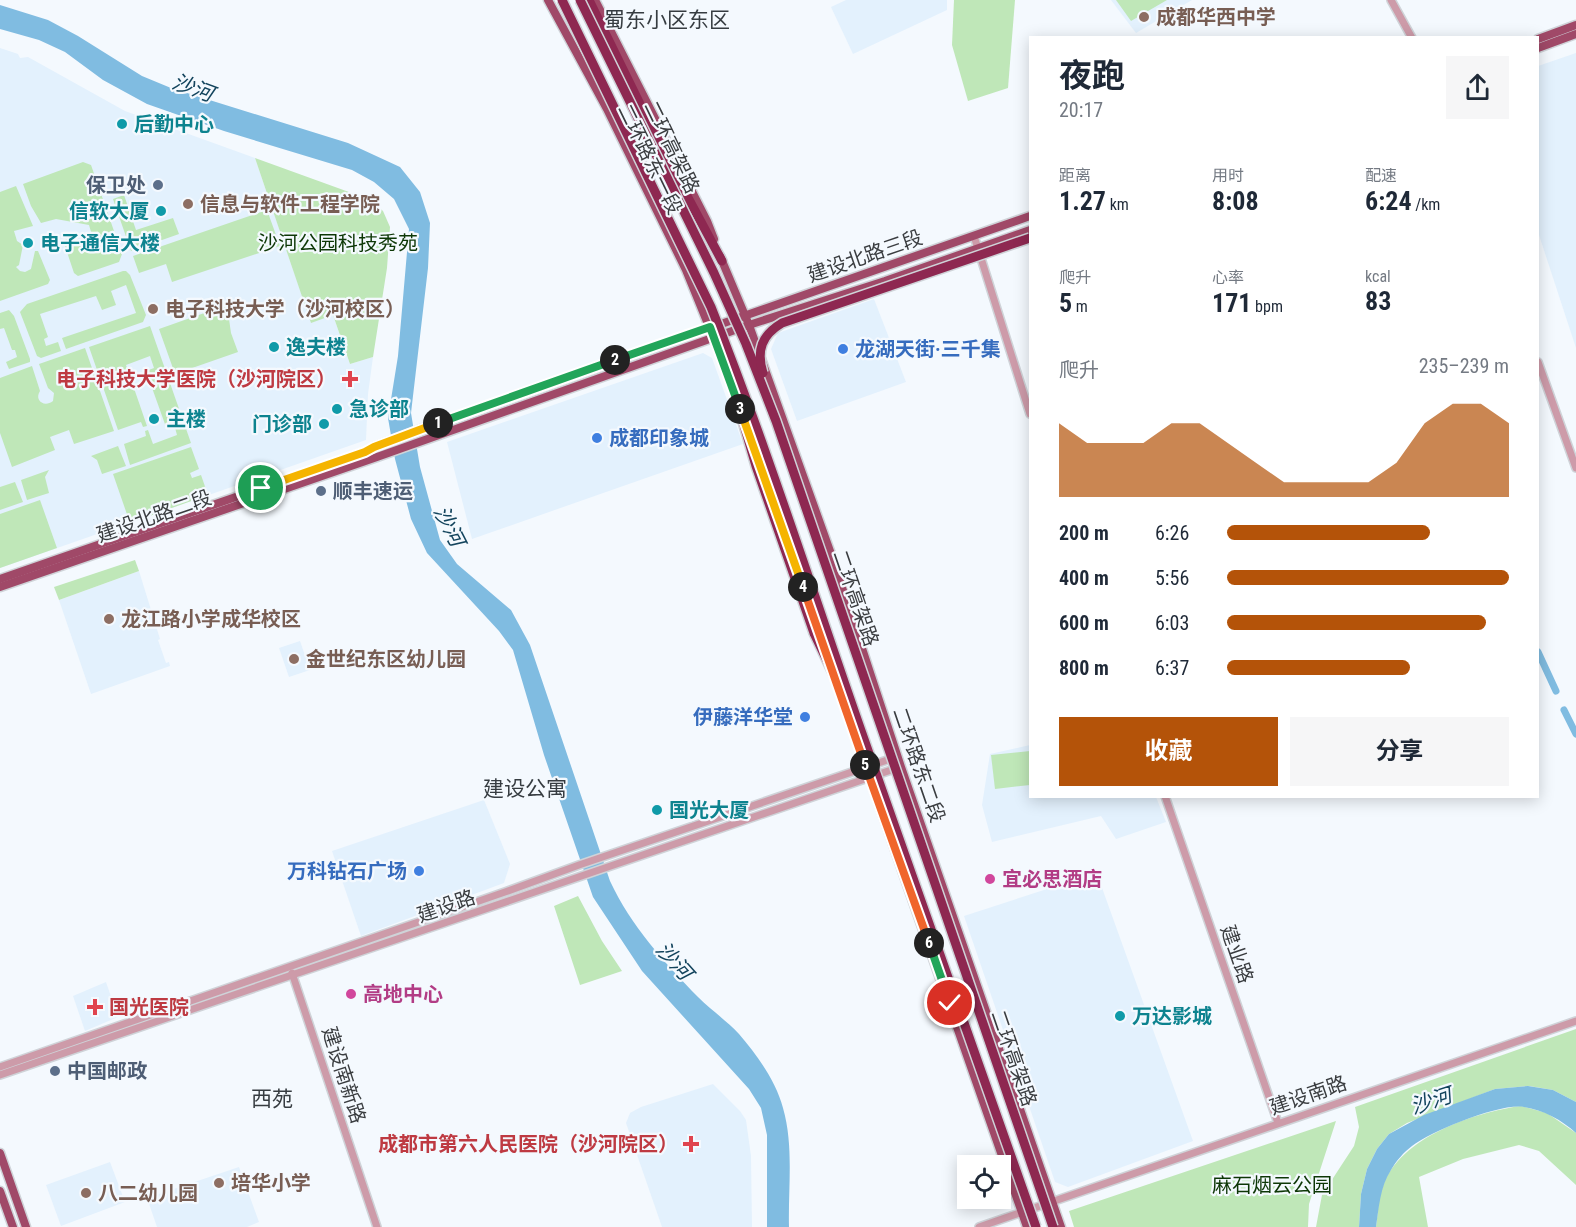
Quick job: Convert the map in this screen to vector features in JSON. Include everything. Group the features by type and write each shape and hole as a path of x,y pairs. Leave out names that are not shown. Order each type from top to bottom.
{"highway":[{"name":"二环高架路","path":"562,0 713,313 775,476 865,742 1036,1227"},
{"name":"二环高架路","path":"580,0 714,273 746,344 776,421 1053,1227"},
{"path":"589,0 664,153 722,261"},
{"path":"776,421 759,356 761,343 774,328 782,323 1029,238"},
{"path":"713,313 756,466 814,633 834,675"}],"main road":[{"name":"二环路东一段","path":"548,0 607,109 686,270 715,337"},
{"name":"二环路东一段","path":"595,0 707,221 745,315"},
{"path":"1539,39 1576,24"},
{"path":"1539,48 1576,34"},
{"name":"建设北路三段","path":"710,327 1029,216"},
{"name":"建设北路三段","path":"715,337 977,250 1029,230"},
{"name":"二环路东二段","path":"745,315 830,551 898,756 1061,1227"},
{"name":"建设北路二段","path":"0,579 365,452 421,429 710,327"},
{"name":"建设北路二段","path":"0,587 715,337"},
{"path":"715,337 1027,1227"},
{"path":"0,1153 26,1227"},
{"path":"0,1191 13,1227"}],"street":[{"path":"1391,0 1411,36"},
{"path":"974,236 1029,411"},
{"path":"1539,365 1576,468"},
{"name":"建设路","path":"0,1067 898,756"},
{"name":"建设路","path":"0,1075 902,766"},
{"name":"建业路","path":"1166,798 1278,1123"},
{"name":"建设南新路","path":"290,967 377,1227"},
{"name":"建设南路","path":"979,1227 1576,1021"}],"shaded area":[{"path":"846,0 947,0 947,10 853,54 831,7"},
{"name":"成都华西中学","path":"1111,0 1192,0 1136,33"},
{"name":"电子科技大学（沙河校区）","path":"0,48 18,54 20,58 28,57 125,111 255,158 311,322 333,315 350,364 373,357 368,394 366,440 0,568"},
{"path":"1576,53 1576,348 1539,235 1539,66"},
{"name":"龙湖天街·三千集","path":"874,299 906,382 797,421 771,349 778,333"},
{"path":"703,353 712,358 743,444 472,539 447,442"},
{"name":"龙江路小学成华校区","path":"139,571 160,639 158,640 166,663 169,662 170,666 91,694 59,600"},
{"name":"金世纪东区幼儿园","path":"300,641 310,670 289,677 279,648"},
{"path":"1029,745 1029,798 1156,798 1166,822 1116,839 1101,816 992,842 982,805 990,754"},
{"name":"万科钻石广场","path":"484,800 510,864 504,883 361,936 332,851"},
{"path":"1087,876 1101,885 1193,1141 1068,1187 1055,1182 964,916"},
{"name":"国光医院","path":"106,982 118,1017 85,1031 73,996"},
{"name":"成都市第六人民医院（沙河院区）","path":"713,1084 746,1120 751,1156 752,1227 662,1227 626,1123 630,1113 641,1107"},
{"name":"八二幼儿园","path":"110,1162 125,1202 61,1226 46,1185"},
{"name":"培华小学","path":"239,1167 259,1222 247,1227 157,1227 147,1198"}],"green space":[{"path":"954,0 1015,0 1008,88 968,101 952,45"},
{"path":"1116,0 1167,0 1131,21"},
{"name":"沙河公园科技秀苑","path":"255,158 371,200 383,211 390,227 387,268 373,357 350,364 333,315 311,323"},
{"path":"83,162 91,165 122,254 119,262 78,276 74,273 64,243 66,239 94,242 89,225 56,219 41,223 31,206 23,184"},
{"path":"16,186 33,226 14,231 17,241 23,245 19,265 16,267 25,272 31,269 35,251 38,251 50,280 48,284 0,301 0,192"},
{"path":"124,195 136,230 173,218 179,234 131,251 113,199"},
{"path":"267,210 280,246 172,282 166,264 139,273 133,256"},
{"path":"123,271 130,275 146,315 143,322 66,349 62,338 136,313 126,285 111,291 116,305 102,310 96,296 40,314 48,337 44,339 46,346 58,342 61,351 41,358 37,356 20,312 27,304"},
{"path":"227,305 231,333 238,352 175,374 159,329"},
{"path":"9,310 14,316 30,362 9,369 6,362 17,357 4,328 0,329 0,313"},
{"path":"150,326 191,443 130,465 124,444 146,436 145,431 148,430 153,444 177,435 174,424 166,427 146,371 154,368 150,356 126,365 147,426 143,427 141,422 118,430 89,347"},
{"path":"85,348 114,431 74,444 69,430 50,437 55,450 12,467 0,433 0,378 32,366 40,391 39,400 46,404 50,403 53,401 54,393 48,388 39,364"},
{"path":"118,446 126,466 102,474 97,460 91,456"},
{"path":"191,447 199,469 190,473 192,478 201,475 208,495 130,523 113,474"},
{"path":"49,470 45,477 49,493 27,500 21,480"},
{"path":"15,482 23,502 0,510 0,487"},
{"path":"40,500 57,548 0,568 0,514"},
{"path":"135,560 139,571 59,600 54,587"},
{"path":"1029,751 1029,785 995,789 991,755"},
{"path":"578,896 602,941 622,971 580,985 554,906"},
{"path":"1576,1029 1576,1102 1553,1090 1529,1086 1495,1089 1407,1123 1389,1134 1377,1149 1367,1169 1361,1194 1359,1227 1316,1227 1322,1195 1354,1146 1359,1127 1355,1107"},
{"path":"1521,1106 1547,1113 1576,1133 1576,1185 1539,1151 1519,1145 1463,1159 1419,1177 1428,1227 1376,1227 1383,1186 1392,1169 1405,1154 1441,1130 1462,1121 1482,1114"},
{"name":"麻石烟云公园","path":"1336,1121 1309,1204 1308,1227 1074,1227 1069,1211"}],"water":[{"path":"0,5 48,20 142,76 171,88 348,143 400,167 420,192 430,223 428,268 411,413 420,467 440,540 457,564 511,610 530,645 610,881 618,897 649,943 698,997 739,1034 771,1078 783,1108 788,1137 789,1227 767,1227 767,1135 761,1108 749,1089 642,971 593,897 544,755 513,650 499,631 427,553 411,519 395,459 388,418 398,356 409,229 394,199 374,182 352,170 224,131 147,104 103,80 65,52 39,40 0,29"},
{"path":"1528,1086 1553,1090 1576,1102 1576,1133 1552,1116 1524,1107 1499,1109 1466,1119 1422,1140 1400,1157 1384,1183 1376,1227 1359,1227 1361,1194 1367,1169 1377,1149 1389,1134 1424,1115 1495,1089"}],"waterway":[{"path":"1539,654 1556,691"},
{"path":"1564,710 1576,734"}],"place":[{"name":"成都华西中学","path":"1144,17"},
{"name":"后勤中心","path":"122,124"},
{"name":"保卫处","path":"158,185"},
{"name":"信息与软件工程学院","path":"188,204"},
{"name":"信软大厦","path":"161,211"},
{"name":"电子通信大楼","path":"28,243"},
{"name":"电子科技大学（沙河校区）","path":"153,309"},
{"name":"逸夫楼","path":"274,347"},
{"name":"龙湖天街·三千集","path":"843,349"},
{"name":"电子科技大学医院（沙河院区）","path":"350,379"},
{"name":"急诊部","path":"337,409"},
{"name":"主楼","path":"154,419"},
{"name":"门诊部","path":"324,424"},
{"name":"成都印象城","path":"597,438"},
{"name":"顺丰速运","path":"321,491"},
{"name":"龙江路小学成华校区","path":"109,619"},
{"name":"金世纪东区幼儿园","path":"294,659"},
{"name":"伊藤洋华堂","path":"805,717"},
{"name":"国光大厦","path":"657,810"},
{"name":"万科钻石广场","path":"419,871"},
{"name":"宜必思酒店","path":"990,879"},
{"name":"高地中心","path":"351,994"},
{"name":"国光医院","path":"95,1007"},
{"name":"万达影城","path":"1120,1016"},
{"name":"中国邮政","path":"55,1071"},
{"name":"成都市第六人民医院（沙河院区）","path":"691,1144"},
{"name":"培华小学","path":"219,1183"},
{"name":"八二幼儿园","path":"86,1193"}],"district":[{"name":"蜀东小区东区","path":"667,20"},
{"name":"建设公寓","path":"525,789"},
{"name":"西苑","path":"272,1099"}],"route":[{"path":"261,488 710,327 950,1003"}],"water label":[{"name":"沙河","path":"193,88"},
{"name":"沙河","path":"449,526"},
{"name":"沙河","path":"674,961"},
{"name":"沙河","path":"1431,1101"}]}
